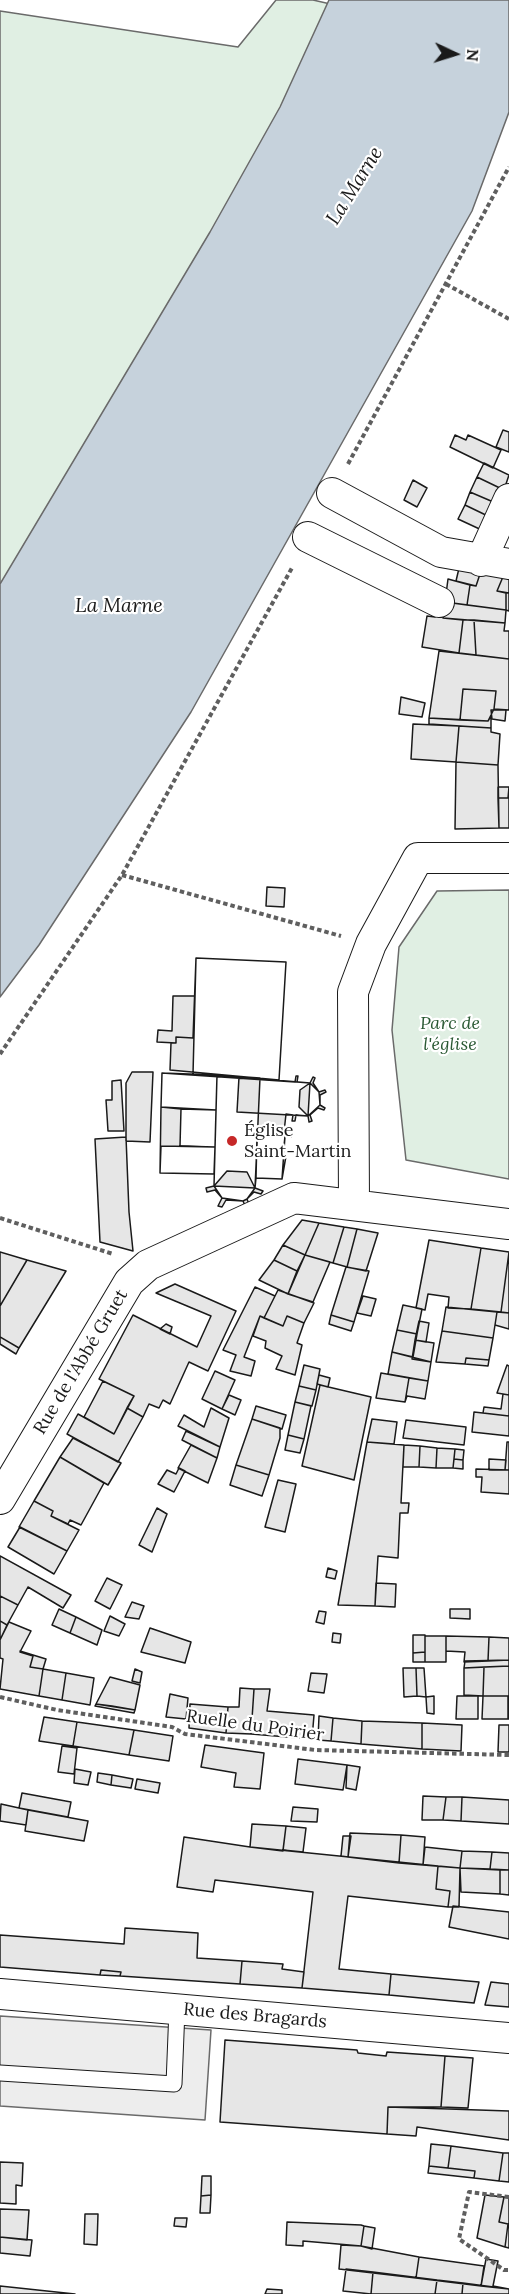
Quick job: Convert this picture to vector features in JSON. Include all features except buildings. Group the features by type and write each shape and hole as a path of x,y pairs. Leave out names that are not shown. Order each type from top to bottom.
{"street":[{"path":"332,493 441,552 495,562 509,499"},
{"path":"308,537 439,602"},
{"path":"354,1205 353,992 371,944 418,858 509,858"},
{"name":"Rue de l'Abbé Gruet","path":"0,1498 129,1282 147,1265 294,1198 509,1224"},
{"name":"Rue des Bragards","path":"0,1994 509,2038"}],"lane":[{"path":"0,2073 174,2084 177,2009"}],"path":[{"path":"332,493 509,167"},
{"path":"446,284 509,319"},
{"path":"0,1054 122,875 308,537"},
{"path":"122,875 371,944"},
{"path":"0,1218 147,1265"},
{"name":"Ruelle du Poirier","path":"0,1697 57,1710 172,1727 185,1734 315,1750 509,1755"},
{"path":"509,2197 469,2192 459,2239 509,2270"}],"green space":[{"path":"276,0 313,0 374,14 0,753 0,11 238,47"},
{"name":"Parc de l'église","path":"509,890 509,1179 406,1160 392,1030 399,947 437,891"}],"shaded area":[{"path":"0,2016 211,2030 205,2120 0,2106"}],"water":[{"name":"La Marne","path":"329,0 509,0 509,112 472,211 191,712 39,945 0,997 0,584 210,232 280,107"}],"place":[{"name":"Église Saint-Martin","path":"232,1141"}]}
